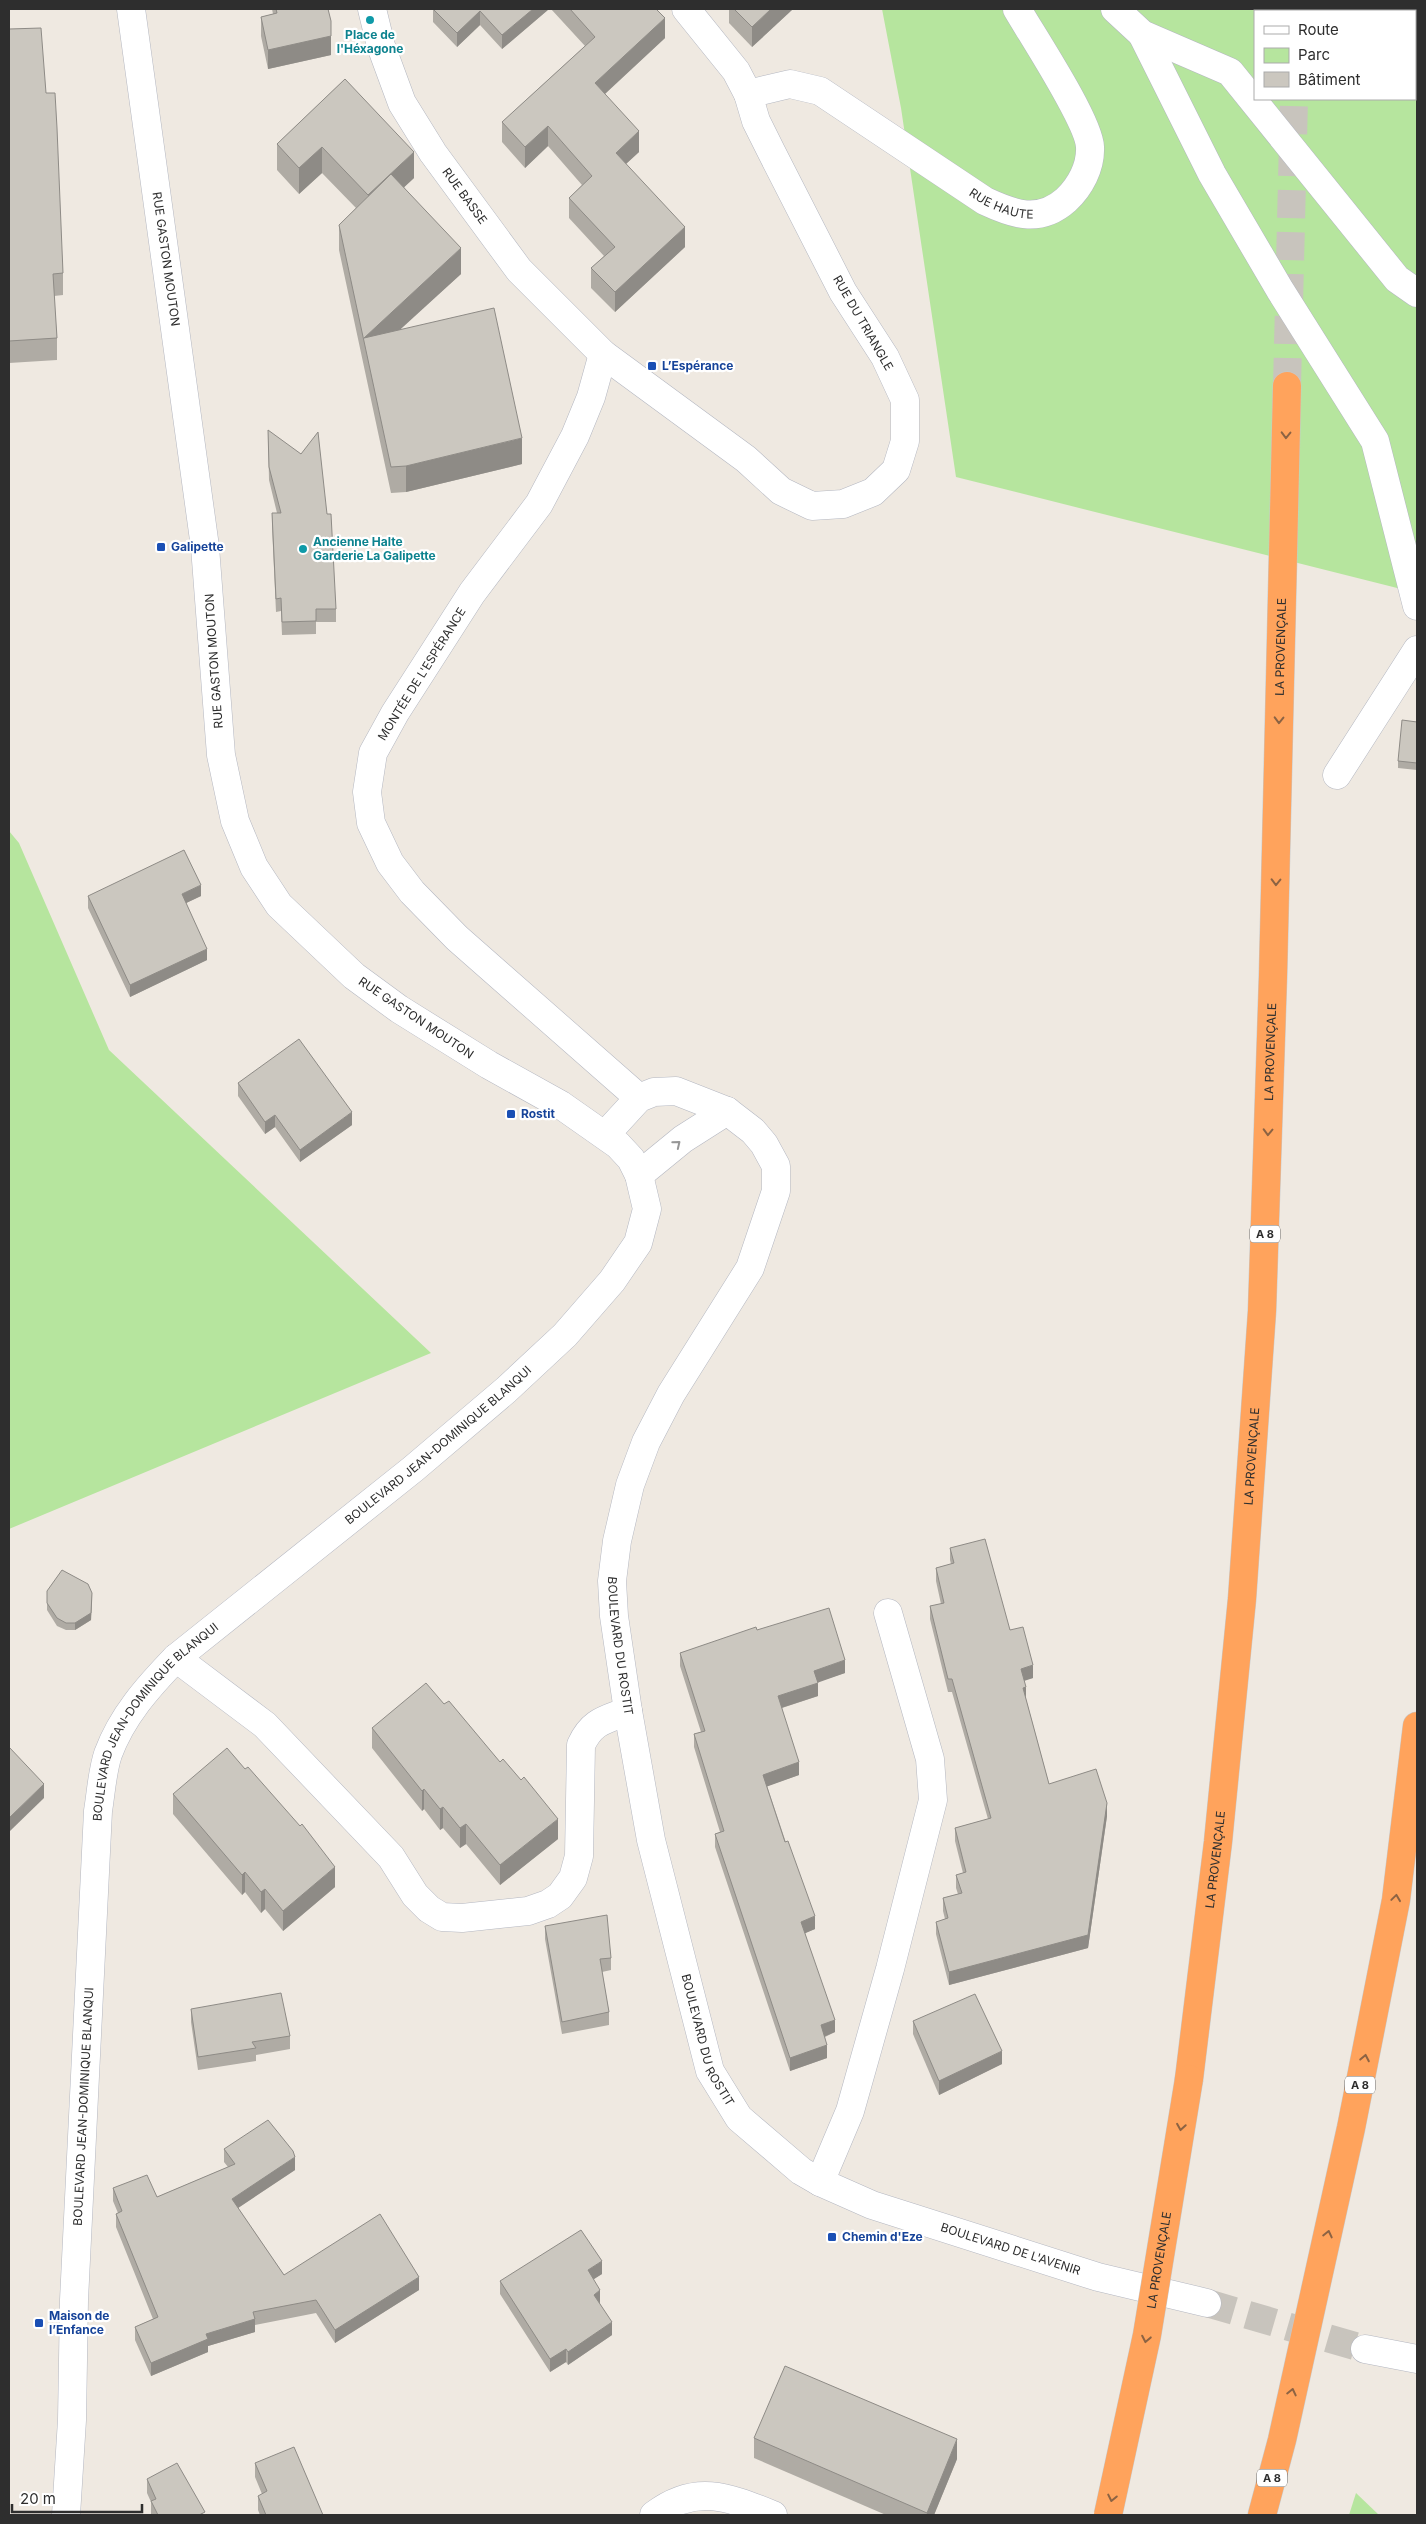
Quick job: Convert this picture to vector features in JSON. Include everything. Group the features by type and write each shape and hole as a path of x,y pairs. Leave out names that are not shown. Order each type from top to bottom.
{"highway":[{"name":"LA PROVENÇALE","path":"1108,2515 1147,2335 1189,2079 1218,1842 1241,1609 1262,1311 1274,976 1287,386"},
{"name":"A 8","path":"1262,2515 1282,2440 1351,2128 1396,1900 1417,1726"}],"street":[{"name":"RUE GASTON MOUTON","path":"131,9 205,547 221,755 235,821 254,867 279,905 354,976 399,1010 489,1066 561,1105 606,1134"},
{"name":"RUE BASSE","path":"372,9 381,46 402,103 433,153 519,270 603,354"},
{"name":"RUE DU TRIANGLE","path":"603,354 739,454 781,491 812,506 843,504 873,492 896,470 905,441 905,400 885,357 843,292 756,121 748,94 736,70 686,9"},
{"name":"RUE HAUTE","path":"748,94 790,84 820,91 984,201 1010,213 1035,216 1060,206 1076,191 1089,163 1090,145 1081,119 1017,9"},
{"path":"1115,9 1142,34 1230,72 1397,279 1417,293"},
{"path":"1142,34 1212,174 1280,290 1375,441 1417,606"},
{"name":"MONTÉE DE L'ESPÉRANCE","path":"603,354 591,397 575,436 539,504 472,593 395,714 373,753 367,792 371,823 390,863 412,892 457,938 639,1098"},
{"path":"1337,775 1417,650"},
{"name":"BOULEVARD DU ROSTIT","path":"639,1098 654,1092 676,1091 727,1111 753,1131 764,1144 776,1166 776,1191 750,1268 671,1394 646,1442 630,1485 617,1541 612,1581 614,1616 628,1711 651,1840 710,2071 739,2118 801,2171 820,2182"},
{"path":"606,1134 639,1098"},
{"path":"639,1175 683,1139 727,1111"},
{"name":"BOULEVARD JEAN-DOMINIQUE BLANQUI","path":"66,2515 72,2420 74,2300 98,1811 108,1755 126,1716 148,1687 176,1658 420,1463 506,1390 565,1335 612,1281 638,1243 647,1209 639,1175 631,1159 606,1134"},
{"path":"820,2182 850,2110 890,1969 933,1800 930,1759 888,1613"},
{"path":"176,1658 265,1725 391,1857 415,1895 429,1909 442,1917 462,1918 528,1910 548,1904 560,1896 573,1878 579,1856 581,1745 587,1732 597,1723 628,1711"},
{"name":"BOULEVARD DE L'AVENIR","path":"820,2182 872,2205 1098,2277 1207,2303"},
{"path":"1365,2349 1417,2359"},
{"path":"654,2515 678,2499 699,2494 739,2501 773,2515"}],"green space":[{"path":"882,9 1417,9 1417,593 956,477 901,108"},
{"path":"9,831 19,843 109,1050 431,1353 9,1529"},
{"path":"1356,2493 1379,2515 1349,2515"}],"building":[{"path":"276,9 328,9 331,21 331,36 268,50 261,17 277,13"},
{"path":"433,9 533,9 502,35 480,11 457,33"},
{"path":"570,9 656,9 665,18 595,83 639,131 616,153 685,227 615,292 591,268 615,247 569,198 592,176 548,126 525,147 502,122 595,37"},
{"path":"734,9 771,9 752,27"},
{"path":"41,28 46,93 55,93 57,128 63,273 53,274 57,338 9,341 9,29"},
{"path":"345,79 414,152 368,195 322,147 299,168 277,144"},
{"path":"391,174 461,248 364,338 494,308 522,438 406,466 391,467 339,225"},
{"name":"Ancienne Halte Garderie La Galipette","path":"268,430 301,454 318,432 327,514 331,514 336,609 316,609 316,621 282,622 281,598 276,599 272,513 281,513 269,467"},
{"path":"1402,720 1417,722 1417,763 1398,761"},
{"path":"184,850 201,885 182,894 207,949 130,985 88,896"},
{"path":"299,1039 352,1112 300,1150 275,1115 265,1122 238,1083"},
{"path":"985,1539 1010,1630 1023,1627 1033,1665 1021,1669 1026,1687 1023,1688 1049,1784 1096,1769 1107,1803 1088,1935 949,1972 936,1922 948,1918 943,1898 962,1893 956,1875 966,1872 955,1828 991,1818 952,1679 948,1679 930,1606 944,1603 936,1568 954,1563 950,1548"},
{"path":"62,1570 88,1584 92,1593 91,1613 75,1623 66,1623 57,1618 47,1603 47,1591"},
{"path":"829,1608 845,1660 814,1671 818,1683 778,1696 799,1762 763,1775 785,1842 788,1841 815,1916 801,1922 835,2020 821,2025 827,2045 790,2058 715,1834 724,1831 694,1734 705,1731 680,1653 756,1627 757,1630"},
{"path":"426,1683 444,1704 449,1701 500,1762 503,1759 521,1780 524,1777 558,1819 500,1865 466,1824 460,1828 443,1807 440,1809 424,1789 422,1791 372,1728"},
{"path":"9,1747 44,1784 9,1818"},
{"path":"227,1748 245,1769 248,1767 300,1826 302,1824 335,1867 283,1911 265,1889 261,1892 245,1872 242,1875 173,1794"},
{"path":"607,1915 611,1958 600,1959 609,2012 562,2022 545,1926"},
{"path":"281,1993 290,2036 252,2042 256,2048 198,2057 191,2009"},
{"path":"975,1994 1002,2051 939,2081 913,2021"},
{"path":"268,2120 293,2151 295,2157 232,2199 284,2275 380,2214 419,2277 335,2330 316,2300 253,2312 255,2319 206,2334 208,2339 151,2363 135,2327 158,2317 116,2214 122,2211 113,2188 147,2175 157,2197 235,2164 224,2149"},
{"path":"581,2230 602,2261 588,2270 600,2290 594,2295 612,2322 568,2352 566,2349 550,2359 500,2281"},
{"path":"785,2366 957,2439 927,2513 754,2438"},
{"path":"294,2447 323,2515 266,2515 258,2496 267,2491 255,2463"},
{"path":"177,2463 205,2512 199,2515 158,2515 151,2501 156,2499 147,2479"}],"tunnel":[{"path":"1287,386 1294,100"},
{"path":"1207,2303 1365,2349"}],"place":[{"name":"Place de l'Héxagone","path":"370,20"},
{"name":"L’Espérance","path":"652,366"},
{"name":"Galipette","path":"161,547"},
{"name":"Ancienne Halte Garderie La Galipette","path":"303,549"},
{"name":"Rostit","path":"511,1114"},
{"name":"Chemin d'Eze","path":"832,2237"},
{"name":"Maison de l’Enfance","path":"39,2323"}]}
